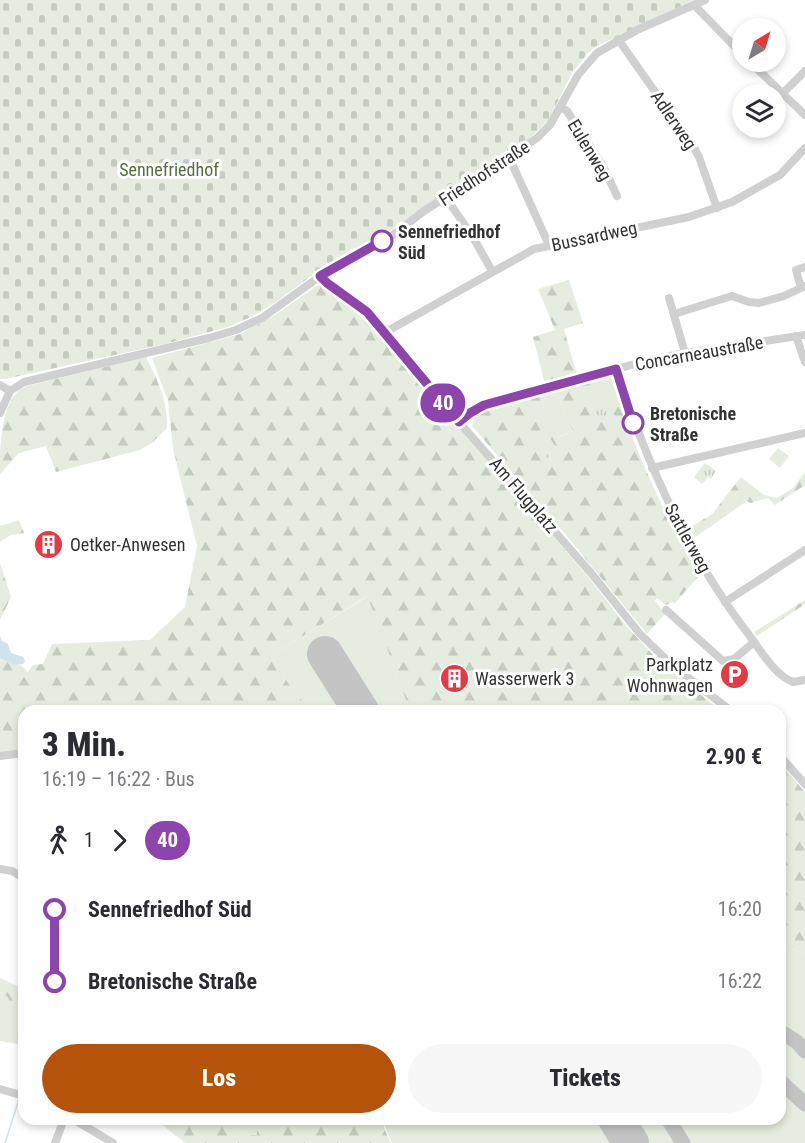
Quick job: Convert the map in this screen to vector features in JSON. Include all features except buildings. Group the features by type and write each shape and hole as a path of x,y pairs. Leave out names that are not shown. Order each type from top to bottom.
{"street":[{"name":"Friedhofstraße","path":"10,391 24,382 148,354 236,330 280,306 320,276 393,235 544,132 556,118 578,75 589,60 604,48 618,39 705,0"},
{"path":"694,5 732,44"},
{"name":"Adlerweg","path":"618,39 693,146 717,208"},
{"path":"786,90 805,70"},
{"path":"761,72 773,84"},
{"path":"786,96 805,115"},
{"name":"Eulenweg","path":"561,107 567,111 604,168 617,196"},
{"name":"Bussardweg","path":"384,333 519,256 549,245 689,217 717,208 770,181 789,168 805,148"},
{"path":"509,157 549,245"},
{"path":"446,198 473,237 492,271"},
{"path":"674,314 732,296 759,303 789,294 803,287 796,270 805,267"},
{"name":"Am Flugplatz","path":"320,276 361,307 583,564 640,634 673,666 723,705"},
{"path":"669,298 685,353"},
{"path":"800,335 805,362"},
{"name":"Concarneaustraße","path":"459,422 484,405 616,369 685,353 800,335"},
{"name":"Sattlerweg","path":"616,369 633,422 685,537 725,602 754,642 786,679 801,682"},
{"path":"0,385 10,391 0,413"},
{"path":"652,468 805,434"},
{"path":"725,602 805,550"},
{"path":"666,610 723,661 734,659 754,642"},
{"path":"0,756 18,754"},
{"path":"786,763 805,784"},
{"path":"0,869 18,874"},
{"path":"0,1089 18,1094"},
{"path":"55,1143 62,1125"},
{"path":"83,1125 113,1143"}],"green space":[{"name":"Sennefriedhof","path":"0,0 694,0 595,47 572,73 548,121 527,141 390,231 318,271 253,316 228,327 165,344 0,379"},
{"path":"569,280 583,323 564,329 577,375 545,384 533,337 555,330 538,289"},
{"path":"318,285 324,286 364,315 588,577 628,628 659,661 714,705 409,705 367,596 271,656 294,692 306,705 18,705 18,751 0,753 0,660 22,666 28,672 33,665 43,664 52,644 150,640 185,607 197,546 173,449 168,401 152,358 240,334 275,315"},
{"path":"146,357 161,392 167,418 167,428 152,443 140,450 56,472 46,446 19,453 0,474 3,424 11,400 18,391 27,386"},
{"path":"605,377 611,378 650,479 673,528 700,575 674,604 673,602 666,605 657,598 655,601 665,614 647,634 472,426 475,417 486,410","holes":["557,394 573,431 557,438 541,401"]},
{"path":"604,386 615,418 600,422 588,391"},
{"path":"557,394 573,431 556,438 541,401"},
{"path":"550,438 558,451 547,458 539,445"},
{"path":"778,448 789,456 780,468 769,459"},
{"path":"705,463 716,471 711,479 708,477 702,484 694,477"},
{"path":"805,472 805,485 775,505 768,498 750,503 747,501 691,540 686,530 712,514 741,477 764,495 777,498 793,488"},
{"path":"19,520 24,533 11,535 0,542 0,526"},
{"path":"0,563 11,597 0,620"},
{"path":"368,596 409,705 306,705 294,692 271,656"},
{"path":"805,600 805,604 757,636 754,632"},
{"path":"786,770 805,792 805,953 786,948"},
{"path":"786,948 805,953 805,1143 392,1143 385,1125 786,1125"},
{"path":"0,978 18,986 18,1008 12,1006 7,996 0,994"},
{"path":"0,994 7,996 18,1006 18,1044 0,1041"},
{"path":"162,1125 233,1125 247,1135 257,1135 257,1125 384,1125 391,1143 185,1143"},
{"path":"233,1125 257,1125 257,1135 247,1135"}],"water":[{"path":"0,636 2,641 8,644 11,653 23,657 25,661 23,664 15,665 0,659"}],"waterway":[{"path":"5,1143 18,1102"}],"taxiway":[{"path":"786,1035 805,1051"},
{"path":"786,1087 805,1104"},
{"path":"672,1125 683,1143"}],"runway":[{"path":"325,654 357,705"},
{"path":"620,1125 631,1143"}],"bus line":[{"name":"40","path":"382,241 320,276 367,312 459,422 484,405 616,369 633,423"}],"place":[{"name":"Sennefriedhof Süd","path":"382,241"},
{"name":"Bretonische Straße","path":"633,423"},
{"name":"Oetker-Anwesen","path":"49,544"},
{"name":"Parkplatz Wohnwagen","path":"734,674"},
{"name":"Wasserwerk 3","path":"454,678"}]}
